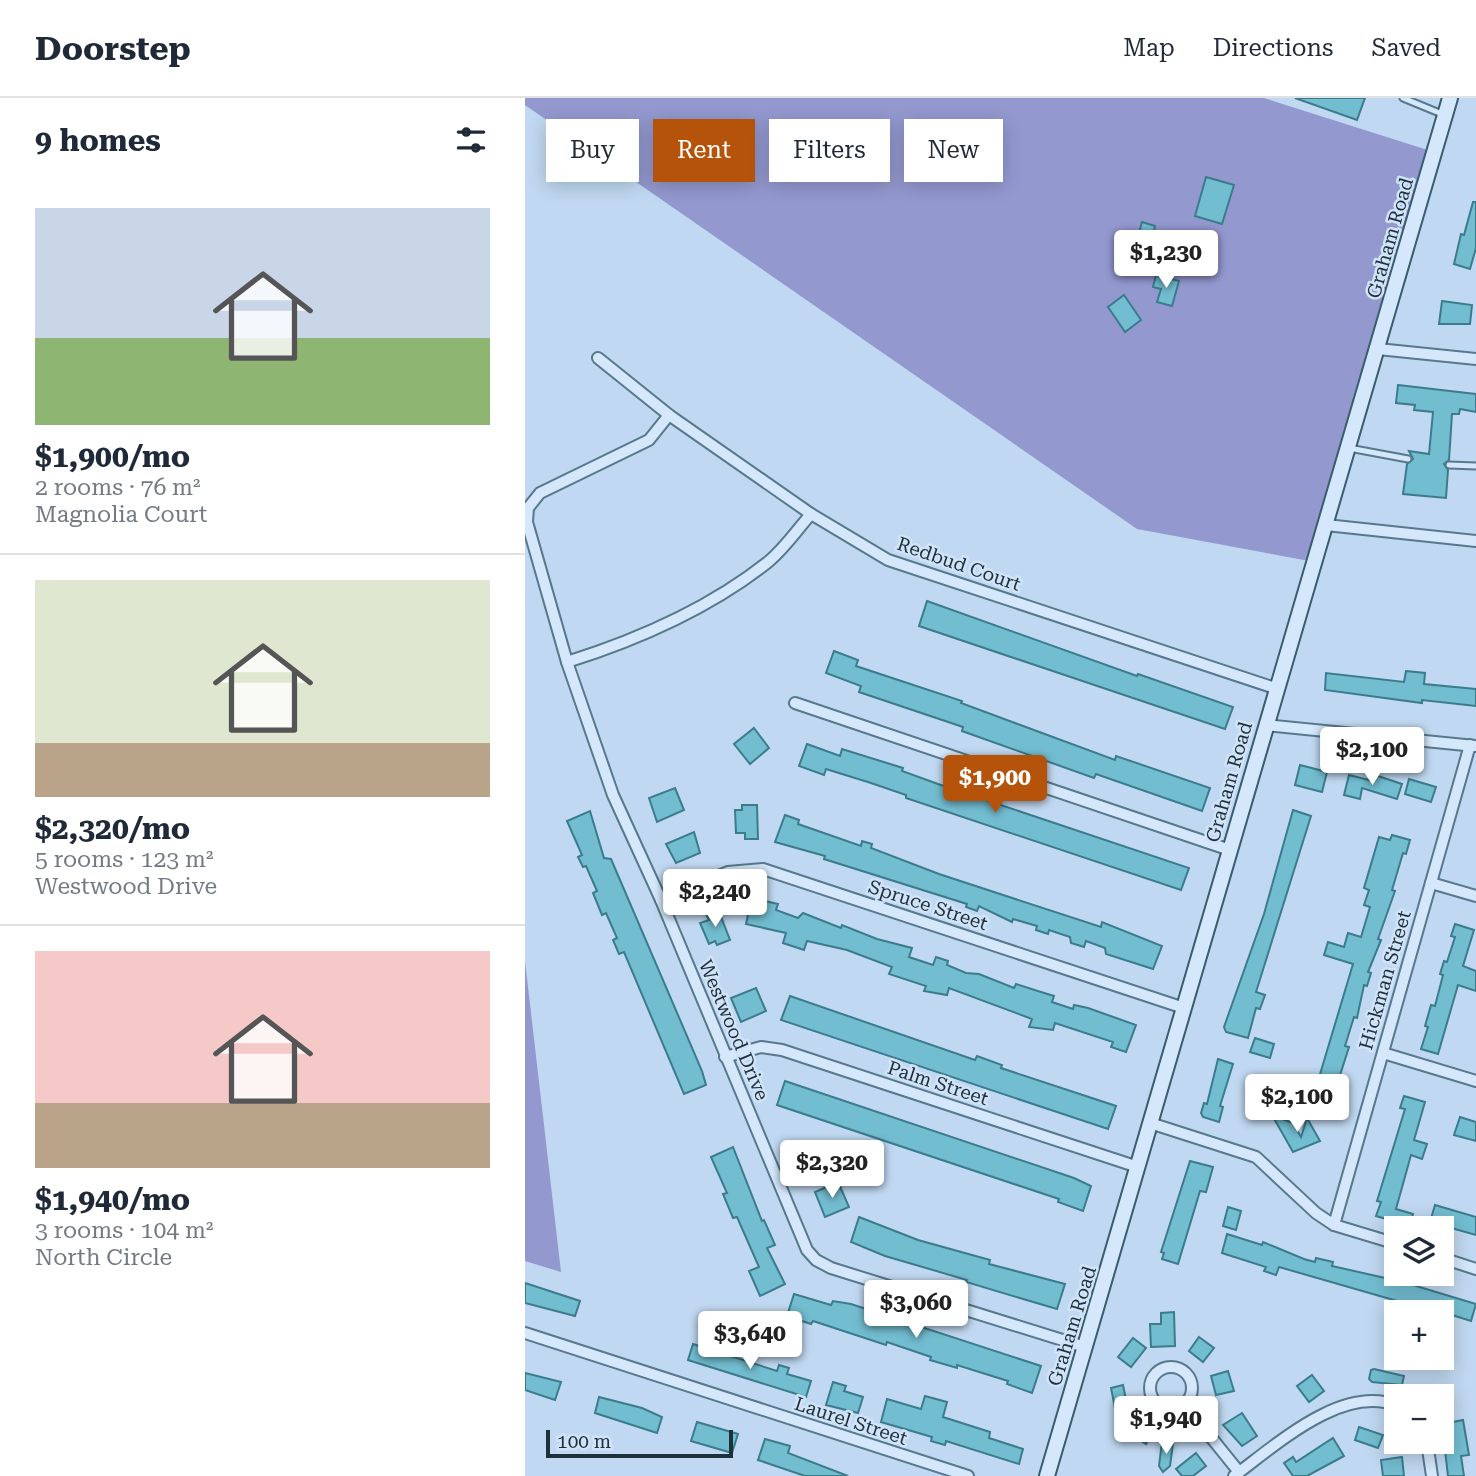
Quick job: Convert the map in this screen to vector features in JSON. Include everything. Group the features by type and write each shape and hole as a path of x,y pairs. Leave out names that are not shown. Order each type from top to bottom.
{"main road":[{"name":"Graham Road","path":"1047,1476 1275,688 1349,448 1450,98"}],"street":[{"path":"1378,349 1476,359"},
{"name":"Redbud Court","path":"598,358 669,415 811,514 888,560 1275,688"},
{"name":"Westwood Drive","path":"669,415 649,440 540,493 528,508 527,522 567,662 613,795 661,900 807,1250 816,1260 831,1268 1085,1347"},
{"path":"567,662 627,643 740,582 770,560 811,514"},
{"path":"1326,525 1476,541"},
{"path":"795,703 1230,850"},
{"path":"1265,724 1473,745"},
{"name":"Hickman Street","path":"1334,1225 1473,745"},
{"name":"Spruce Street","path":"661,900 728,872 763,869 1184,1008"},
{"path":"1431,883 1476,896"},
{"name":"Palm Street","path":"725,1057 761,1047 782,1050 1138,1167"},
{"path":"1383,1053 1476,1081"},
{"path":"1150,1123 1256,1157 1316,1213 1334,1225 1384,1240"},
{"path":"1454,1262 1476,1269"},
{"name":"Laurel Street","path":"525,1333 968,1476"},
{"path":"1172,1367 1189,1377 1192,1395 1185,1405 1171,1409 1156,1401 1150,1387 1157,1370 1172,1367"},
{"path":"1185,1405 1237,1474 1283,1440 1345,1404 1378,1400 1384,1402"},
{"path":"1429,1454 1432,1476"}],"lane":[{"path":"1403,98 1445,116"},
{"path":"1349,448 1408,459"},
{"path":"1449,465 1476,466"}],"shaded area":[{"path":"525,98 1264,98 1434,152 1315,562 1137,529 636,182 639,182 639,119 546,120 525,105"},
{"path":"525,961 561,1272 525,1261"}],"building":[{"path":"1295,98 1365,98 1357,120"},
{"path":"1206,177 1234,185 1222,224 1195,216"},
{"path":"1473,202 1476,202 1476,248 1470,269 1454,264"},
{"path":"1142,222 1155,226 1154,232 1173,237 1167,257 1148,252 1144,267 1131,263"},
{"path":"1156,275 1179,281 1172,306 1157,302 1161,289 1153,287"},
{"path":"1124,295 1141,320 1125,332 1108,307"},
{"path":"1442,301 1472,305 1470,324 1439,324"},
{"path":"1398,385 1476,394 1476,412 1460,409 1459,414 1452,414 1449,460 1444,464 1448,470 1446,498 1403,494 1407,464 1413,459 1409,451 1429,454 1433,412 1414,410 1415,405 1396,403"},
{"path":"927,601 1137,676 1138,674 1233,707 1225,729 919,626"},
{"path":"834,651 858,660 856,666 962,701 961,703 1115,760 1116,756 1210,788 1202,811 1096,774 1094,778 962,731 963,727 859,692 861,686 826,673"},
{"path":"1406,671 1425,673 1424,684 1476,689 1476,706 1422,700 1422,703 1325,690 1326,673 1404,682"},
{"path":"754,728 769,748 750,764 734,744"},
{"path":"807,744 840,756 842,749 903,768 902,771 938,784 1189,868 1181,890 906,798 906,795 871,783 826,769 824,775 799,766"},
{"path":"1300,765 1327,772 1322,792 1295,785"},
{"path":"1349,775 1373,781 1375,775 1402,784 1397,799 1362,788 1360,799 1344,795"},
{"path":"1409,779 1436,787 1431,802 1405,794"},
{"path":"675,788 684,810 657,822 649,798"},
{"path":"742,805 757,805 758,839 745,839 745,833 736,833 735,810 742,810"},
{"path":"1293,810 1311,816 1256,992 1265,995 1260,1009 1256,1008 1248,1038 1226,1032 1224,1027 1264,914"},
{"path":"590,811 604,858 611,859 702,1071 706,1085 684,1094 624,952 619,954 613,940 617,938 606,913 602,915 593,893 597,891 586,866 583,867 578,857 582,855 567,821"},
{"path":"785,815 799,820 798,824 861,846 862,841 872,844 871,848 939,874 1101,927 1102,922 1162,946 1153,969 1106,954 1105,948 1086,941 1084,947 1071,943 1070,937 1049,930 1048,934 1036,930 1037,926 1013,919 1012,922 979,906 977,911 966,907 967,904 775,842"},
{"path":"694,832 700,853 676,863 666,844"},
{"path":"1392,835 1410,840 1406,854 1403,853 1392,890 1395,891 1378,939 1381,940 1368,972 1371,973 1367,986 1364,985 1357,1018 1354,1017 1345,1046 1349,1047 1327,1116 1309,1111 1353,964 1324,955 1328,942 1344,947 1348,933 1361,937 1370,907 1364,905 1369,890 1364,888 1379,837 1390,840"},
{"path":"756,899 778,904 776,910 798,918 803,913 841,928 842,925 877,939 912,948 909,957 933,965 936,957 948,961 947,965 966,973 979,974 1014,988 1016,984 1054,996 1052,1002 1073,1009 1074,1005 1088,1008 1136,1025 1126,1052 1111,1047 1113,1042 1055,1023 1053,1030 1029,1027 1032,1019 949,988 947,995 924,991 926,986 889,974 892,967 847,950 807,941 804,950 783,943 786,933 746,924 751,901"},
{"path":"718,909 730,940 717,945 715,941 709,944 700,923 709,920 706,914"},
{"path":"1455,924 1474,930 1463,966 1476,971 1476,991 1458,985 1438,1054 1421,1049 1431,1005 1435,1006 1443,975 1440,974 1455,937 1451,936"},
{"path":"756,988 766,1011 741,1022 731,998"},
{"path":"790,996 975,1060 977,1056 1002,1065 1001,1068 1116,1106 1108,1129 781,1020"},
{"path":"1255,1038 1274,1044 1270,1058 1250,1052"},
{"path":"1218,1059 1233,1064 1220,1106 1223,1107 1219,1122 1203,1117 1201,1113 1204,1103 1207,1104"},
{"path":"785,1081 1074,1178 1091,1186 1083,1211 1058,1202 1059,1199 777,1105"},
{"path":"1404,1096 1425,1102 1414,1140 1427,1144 1422,1159 1411,1155 1396,1209 1412,1216 1384,1216 1384,1218 1376,1216 1381,1202 1377,1201 1405,1109 1400,1108"},
{"path":"1272,1115 1293,1123 1301,1137 1307,1118 1320,1141 1293,1152"},
{"path":"1460,1117 1476,1122 1476,1141 1454,1135"},
{"path":"733,1147 762,1221 764,1220 775,1245 767,1248 785,1284 760,1296 749,1271 759,1267 737,1217 733,1218 723,1194 727,1193 711,1157"},
{"path":"1190,1161 1213,1167 1206,1192 1200,1191 1178,1264 1162,1259 1164,1253 1161,1252"},
{"path":"838,1182 849,1207 825,1217 815,1192"},
{"path":"1435,1205 1476,1217 1476,1235 1454,1229 1454,1216 1432,1216"},
{"path":"1228,1207 1241,1211 1236,1230 1223,1226"},
{"path":"859,1217 918,1240 990,1260 989,1264 1065,1284 1057,1309 885,1256 851,1242"},
{"path":"1227,1234 1262,1245 1263,1242 1304,1259 1315,1262 1316,1258 1333,1262 1332,1266 1384,1278 1384,1286 1416,1286 1476,1304 1471,1321 1454,1316 1454,1300 1394,1300 1279,1267 1276,1275 1264,1271 1266,1267 1222,1253"},
{"path":"525,1283 580,1301 575,1316 525,1303"},
{"path":"794,1294 831,1305 833,1301 851,1304 1041,1366 1032,1393 1007,1384 1008,1381 957,1365 957,1368 930,1360 931,1357 887,1342 886,1345 813,1321 811,1324 787,1316"},
{"path":"1174,1312 1175,1346 1151,1347 1150,1324 1161,1324 1161,1313"},
{"path":"1199,1337 1214,1348 1203,1362 1189,1351"},
{"path":"1133,1338 1146,1348 1131,1367 1118,1357"},
{"path":"693,1344 777,1371 779,1365 789,1368 787,1374 811,1381 806,1397 688,1360"},
{"path":"1371,1370 1404,1376 1402,1384 1372,1382 1369,1379"},
{"path":"1228,1371 1234,1391 1216,1395 1211,1376"},
{"path":"525,1373 561,1382 555,1400 525,1390"},
{"path":"1312,1375 1324,1391 1309,1402 1297,1386"},
{"path":"833,1382 846,1386 844,1391 863,1397 858,1413 826,1405"},
{"path":"1123,1385 1127,1405 1115,1408 1111,1388"},
{"path":"925,1396 947,1402 943,1417 990,1432 989,1438 1023,1449 1019,1464 946,1441 945,1445 931,1441 932,1437 881,1422 887,1399 921,1409"},
{"path":"599,1397 642,1408 662,1417 657,1433 595,1413"},
{"path":"1242,1413 1257,1436 1242,1446 1223,1425"},
{"path":"1132,1417 1154,1431 1146,1444 1125,1430"},
{"path":"1463,1420 1469,1455 1461,1456 1464,1476 1448,1476 1445,1454 1454,1454 1454,1422"},
{"path":"697,1422 738,1434 732,1453 691,1441"},
{"path":"1359,1427 1383,1435 1378,1448 1355,1440"},
{"path":"1333,1438 1344,1456 1307,1476 1293,1476 1284,1463 1293,1457 1296,1462"},
{"path":"765,1439 790,1446 788,1453 848,1476 805,1476 758,1460"},
{"path":"1162,1442 1173,1444 1170,1466 1163,1472 1159,1466"},
{"path":"1196,1453 1206,1466 1193,1476 1182,1476 1176,1469"},
{"path":"1402,1457 1404,1476 1383,1476 1381,1460"}]}
